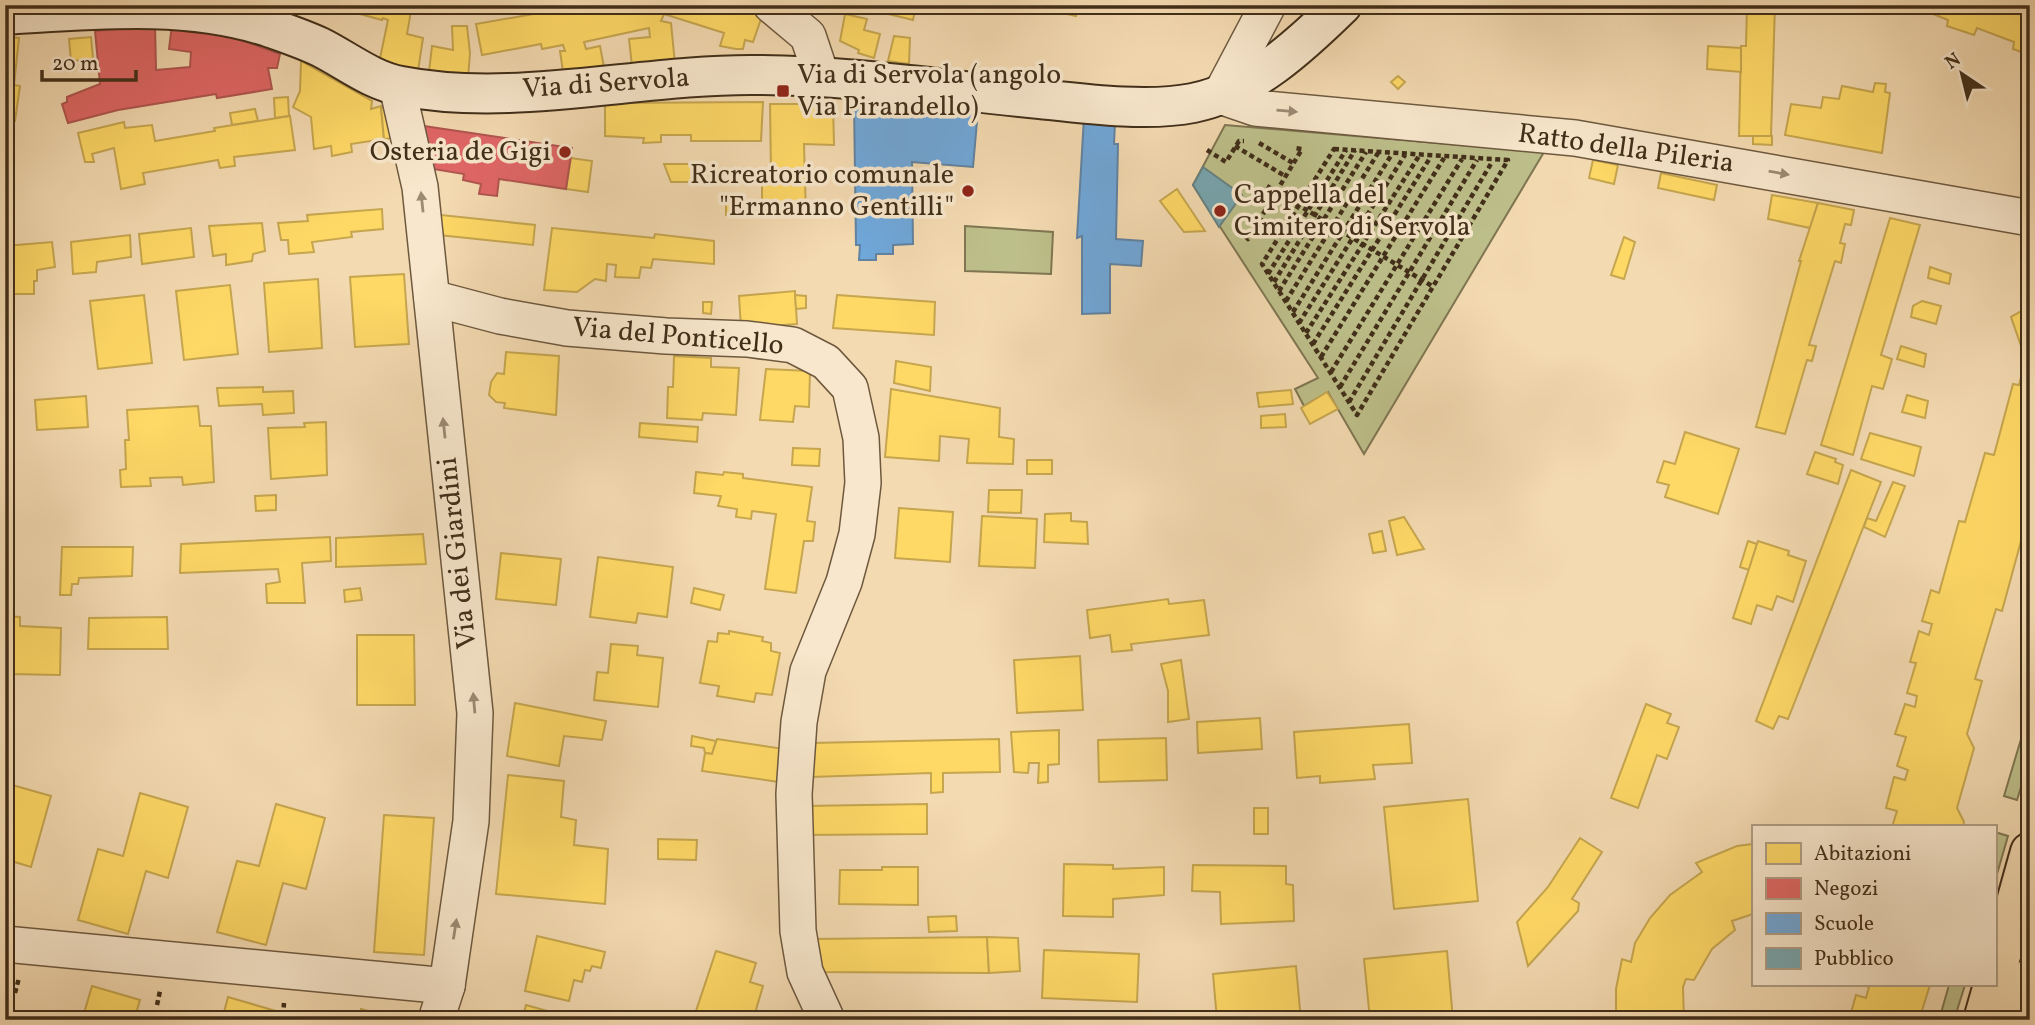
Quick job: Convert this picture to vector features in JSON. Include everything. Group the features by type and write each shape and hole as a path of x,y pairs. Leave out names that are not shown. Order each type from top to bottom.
{"main road":[{"name":"Via di Servola","path":"5,15 152,7 205,12 264,25 318,46 397,86 465,94 755,75 822,78 1085,104 1158,106 1189,104 1220,96 1271,68 1342,5"},
{"path":"1996,973 2030,852"},
{"path":"2018,1020 2030,978"},
{"path":"1983,1020 1993,986"}],"street":[{"path":"771,5 808,36 822,78"},
{"path":"1220,96 1268,5"},
{"name":"Via dei Giardini","path":"397,86 420,187 475,713 471,821 447,986 436,1020"},
{"name":"Ratto della Pileria","path":"1220,96 1255,108 1575,138 2030,218"},
{"name":"Via del Ponticello","path":"432,299 500,316 567,328 747,339 793,345 826,362 850,388 861,438 863,483 857,534 844,582 808,671 799,722 794,794 798,932 805,972 827,1020"},
{"path":"5,944 447,986"}],"path":[{"path":"1207,150 1226,162 1239,141 1280,146"},
{"path":"1258,143 1293,163"},
{"path":"1235,146 1285,176"},
{"path":"1240,229 1248,239 1301,149 1291,147"},
{"path":"1334,149 1355,150 1508,160 1357,415 1262,264 1334,149"},
{"path":"1268,274 1346,149"},
{"path":"1273,282 1355,150"},
{"path":"1279,291 1367,151"},
{"path":"1286,301 1380,151"},
{"path":"1293,312 1393,153"},
{"path":"1299,323 1405,154"},
{"path":"1306,333 1419,155"},
{"path":"1313,344 1432,156"},
{"path":"1321,357 1445,156"},
{"path":"1331,372 1463,158"},
{"path":"1340,387 1478,158"},
{"path":"1349,402 1494,160"},
{"path":"1267,186 1432,286"}],"green space":[{"path":"1225,125 1544,152 1364,454 1328,392 1304,406 1295,389 1318,378 1193,185"},
{"path":"965,226 1053,232 1051,274 965,271"},
{"path":"2030,709 2030,758 2017,800 2004,796"},
{"path":"1996,832 2008,836 1996,878"},
{"path":"1949,986 1965,986 1954,1020 1939,1020"}],"building: Abitazioni":[{"path":"269,5 296,5 296,10"},
{"path":"327,5 408,5 407,10 411,11 407,34 423,38 418,71 379,63 388,20"},
{"path":"529,5 560,5 529,10"},
{"path":"593,5 596,12 600,11 600,5 732,5 762,16 753,42 745,40 743,49 736,49 720,46 724,33 664,14 661,21 671,23 675,64 632,66 629,39 650,37 649,28 584,42 586,49 600,46 604,67 563,72 560,51 565,51 563,45 542,49 541,44 482,55 476,24"},
{"path":"851,5 916,5 913,20"},
{"path":"1026,5 1077,5 1076,16"},
{"path":"1747,5 1775,5 1771,136 1739,136 1741,46 1746,46"},
{"path":"1891,5 1911,5 1909,12"},
{"path":"1911,5 2030,5 2030,55 2013,49 2014,42 1977,28 1974,35 1947,26 1948,20"},
{"path":"845,14 867,19 864,30 880,34 874,58 858,53 859,50 840,41"},
{"path":"452,26 467,26 470,53 468,78 429,72 432,46 453,50"},
{"path":"894,36 910,38 909,64 888,61"},
{"path":"5,37 19,38 14,85 20,86 15,121 5,120"},
{"path":"91,37 93,59 71,61 69,39"},
{"path":"1708,46 1741,48 1741,72 1707,69"},
{"path":"301,61 372,101 371,109 381,106 384,139 351,144 352,152 332,156 331,146 314,149 311,117 293,107 300,91"},
{"path":"1398,76 1405,82 1398,89 1391,82"},
{"path":"1875,83 1886,84 1885,92 1890,93 1882,153 1785,135 1791,104 1821,108 1823,97 1839,99 1842,86 1873,92"},
{"path":"288,97 289,116 275,118 274,98"},
{"path":"763,102 761,141 691,141 691,135 661,135 661,142 643,143 644,138 605,136 605,103"},
{"path":"770,104 833,104 834,145 804,144 806,216 772,216 771,201 762,201 762,184 769,183 771,174"},
{"path":"386,107 393,138 384,139 381,108"},
{"path":"255,109 258,121 232,125 230,113"},
{"path":"290,116 295,150 234,157 235,166 220,168 218,160 143,173 145,184 121,189 114,148 92,154 94,162 85,162 78,133 124,122 125,128 152,125 155,141"},
{"path":"1753,136 1772,136 1772,145 1753,144"},
{"path":"571,158 592,161 588,192 566,189"},
{"path":"1593,160 1618,165 1614,184 1589,178"},
{"path":"664,164 694,164 694,182 671,182"},
{"path":"1661,173 1717,185 1714,200 1658,188"},
{"path":"1177,189 1205,231 1184,232 1160,201"},
{"path":"1772,195 1818,203 1810,228 1768,219"},
{"path":"749,203 750,215 726,215 726,204"},
{"path":"1818,203 1854,210 1851,225 1845,224 1840,243 1845,244 1841,263 1835,261 1809,345 1816,346 1812,361 1807,360 1785,434 1756,427 1799,261"},
{"path":"382,209 383,229 351,232 352,237 312,242 314,252 289,254 288,240 281,240 278,223 308,221 307,215"},
{"path":"441,215 535,225 533,245 439,235"},
{"path":"1890,218 1920,225 1881,355 1892,359 1883,389 1872,386 1853,455 1821,445"},
{"path":"262,223 265,251 253,254 252,261 226,265 226,254 213,256 209,226"},
{"path":"191,228 194,257 142,264 139,234"},
{"path":"552,228 654,238 655,234 714,241 714,264 653,259 651,268 641,267 639,278 615,277 616,265 607,264 606,281 595,279 577,292 544,290"},
{"path":"130,235 131,257 97,262 96,272 73,274 71,242"},
{"path":"1624,237 1635,242 1624,279 1611,275"},
{"path":"52,242 55,267 37,270 34,294 7,294 5,246"},
{"path":"1930,267 1951,274 1949,284 1928,278"},
{"path":"404,274 409,344 355,347 350,277"},
{"path":"318,279 322,348 269,352 264,283"},
{"path":"230,285 238,354 184,360 176,291"},
{"path":"795,291 797,324 741,328 739,296"},
{"path":"144,295 152,363 98,369 90,301"},
{"path":"795,295 806,296 806,308 796,309"},
{"path":"837,295 935,302 934,335 833,328"},
{"path":"1922,301 1941,306 1936,324 1911,317 1913,306"},
{"path":"703,302 712,302 711,314 703,313"},
{"path":"2030,306 2030,518 2027,519 2002,611 1996,609 1975,679 1982,681 1967,734 1974,748 1957,808 1963,825 1893,825 1897,811 1886,808 1894,777 1905,780 1908,770 1897,766 1906,737 1895,734 1905,704 1915,707 1917,696 1907,693 1916,663 1910,662 1919,631 1929,635 1932,624 1922,621 1931,590 1939,593 1959,521 1965,522 1985,453 1994,455 2013,384 2019,385 2022,373 2021,346 2011,317"},
{"path":"1901,346 1926,354 1924,367 1897,359"},
{"path":"506,352 559,356 556,415 504,408 505,403 496,402 489,395 491,382 497,373 504,374"},
{"path":"674,356 711,358 711,367 739,368 736,415 703,413 702,420 667,418 668,387 673,387"},
{"path":"896,361 931,367 930,391 894,383"},
{"path":"766,369 810,371 809,407 795,406 793,422 760,420"},
{"path":"263,387 263,392 293,391 294,413 263,415 262,404 219,406 217,388"},
{"path":"891,389 1000,408 999,437 1014,439 1013,464 967,463 969,439 940,436 939,461 885,457"},
{"path":"1291,390 1293,404 1259,407 1257,393"},
{"path":"1327,392 1338,409 1310,424 1301,408"},
{"path":"1907,395 1928,401 1925,418 1902,412"},
{"path":"86,396 88,427 37,430 35,400"},
{"path":"198,406 200,426 211,426 214,482 183,485 182,477 150,478 151,486 121,487 120,470 126,469 125,440 129,440 127,410"},
{"path":"1285,414 1286,427 1261,428 1261,416"},
{"path":"326,422 327,475 271,479 268,428 305,427 304,423"},
{"path":"640,423 698,427 697,442 639,437"},
{"path":"1685,432 1739,449 1718,514 1665,497 1669,485 1657,482 1664,461 1675,464"},
{"path":"1870,433 1921,447 1914,476 1861,459"},
{"path":"793,448 820,449 819,466 792,465"},
{"path":"1815,452 1836,459 1835,462 1843,465 1838,484 1807,474"},
{"path":"1027,460 1052,460 1052,474 1027,474"},
{"path":"1851,470 1881,482 1788,719 1779,716 1773,729 1756,721"},
{"path":"696,472 743,474 743,478 812,487 807,521 815,522 813,541 804,541 796,593 765,589 776,514 752,511 751,519 736,517 737,509 718,506 721,496 694,493"},
{"path":"1893,482 1905,486 1885,537 1864,527 1867,518 1876,521"},
{"path":"989,490 1022,490 1021,513 988,512"},
{"path":"276,495 276,510 256,511 255,496"},
{"path":"899,508 953,512 950,562 895,558"},
{"path":"1071,513 1071,521 1087,522 1088,544 1044,542 1045,514"},
{"path":"982,516 1037,519 1035,568 979,566"},
{"path":"1404,517 1424,549 1397,555 1389,521"},
{"path":"1382,531 1386,551 1373,553 1369,534"},
{"path":"423,534 426,564 336,567 336,538"},
{"path":"330,537 331,561 302,563 305,603 267,603 266,584 280,582 278,569 180,573 181,544"},
{"path":"1748,541 1757,544 1749,570 1740,567"},
{"path":"1758,541 1789,551 1788,555 1806,561 1793,602 1777,596 1772,610 1757,605 1751,624 1733,618"},
{"path":"62,547 133,547 132,576 79,578 78,584 72,584 71,595 60,595"},
{"path":"501,553 561,559 556,605 496,599"},
{"path":"598,557 673,567 667,617 638,613 636,623 590,617"},
{"path":"360,588 362,600 345,602 344,590"},
{"path":"694,588 724,595 720,610 691,603"},
{"path":"1168,599 1169,604 1204,600 1209,635 1131,644 1132,650 1112,652 1110,635 1090,638 1087,610"},
{"path":"5,616 20,617 20,626 61,628 60,675 9,674 10,638 5,638"},
{"path":"167,617 168,649 88,649 89,618"},
{"path":"729,631 763,637 762,641 771,643 771,651 780,653 772,695 756,693 754,702 717,696 719,686 700,683 708,641 717,642 718,633 729,634"},
{"path":"357,635 414,635 415,705 357,705"},
{"path":"611,644 638,646 637,655 663,658 658,707 594,700 597,672 608,673"},
{"path":"1080,656 1083,710 1017,713 1014,660"},
{"path":"1181,660 1189,719 1168,722 1168,691 1161,664"},
{"path":"515,703 606,721 602,740 564,736 559,766 507,756"},
{"path":"1646,704 1671,714 1667,723 1679,727 1667,759 1657,755 1638,808 1611,798"},
{"path":"1260,718 1262,749 1198,753 1197,722"},
{"path":"1409,724 1412,763 1373,765 1375,779 1320,783 1320,776 1297,778 1294,732"},
{"path":"1059,730 1059,764 1048,765 1048,782 1038,783 1039,763 1029,763 1028,773 1014,772 1011,732"},
{"path":"692,736 716,741 712,754 705,753 704,748 691,746"},
{"path":"1166,738 1167,780 1099,782 1098,740"},
{"path":"717,739 784,749 779,782 702,771 705,753 712,754"},
{"path":"999,739 1000,772 943,773 943,792 931,793 931,773 811,777 811,743"},
{"path":"508,775 564,781 561,817 576,820 574,845 608,849 605,904 496,894"},
{"path":"5,783 51,796 31,867 8,860 5,871"},
{"path":"140,793 188,807 168,878 146,871 128,934 78,920 98,849 123,856"},
{"path":"1468,799 1478,901 1394,909 1384,807"},
{"path":"276,804 325,818 306,889 283,883 266,945 217,932 237,861 259,866"},
{"path":"927,804 927,834 803,835 803,806"},
{"path":"1254,808 1268,808 1268,834 1254,834"},
{"path":"384,815 434,818 424,955 374,952"},
{"path":"1580,838 1602,852 1572,899 1579,903 1578,911 1528,966 1517,922 1548,887"},
{"path":"658,839 697,840 696,860 658,859"},
{"path":"1752,844 1752,914 1732,921 1735,930 1712,949 1694,980 1686,979 1683,987 1684,1020 1616,1020 1616,989 1622,959 1631,962 1635,943 1650,918 1670,895 1702,872 1696,863 1737,846"},
{"path":"1064,864 1113,865 1113,869 1164,867 1164,895 1113,899 1113,917 1063,916"},
{"path":"1193,865 1286,866 1286,884 1293,885 1294,921 1221,924 1220,892 1192,891"},
{"path":"882,867 918,867 918,905 839,904 840,870 882,870"},
{"path":"956,916 957,931 929,932 928,917"},
{"path":"537,936 605,952 601,968 592,966 590,971 585,970 582,982 574,980 569,1001 525,991"},
{"path":"987,937 989,973 813,972 812,939"},
{"path":"987,937 1018,938 1020,971 989,973"},
{"path":"1044,950 1139,954 1137,1002 1042,998"},
{"path":"716,951 756,963 750,982 763,986 753,1020 693,1020"},
{"path":"1447,951 1453,1020 1370,1020 1364,959"},
{"path":"1296,966 1301,1020 1217,1020 1213,974"},
{"path":"92,986 140,1000 134,1020 82,1020"},
{"path":"1866,986 1930,986 1919,1020 1849,1020 1856,995 1866,998 1869,987"},
{"path":"228,997 276,1011 274,1020 222,1020"},
{"path":"526,1005 565,1016 564,1020 522,1020"},
{"path":"361,1009 400,1020 359,1020"}],"building: Negozi":[{"path":"155,25 156,70 190,67 191,52 169,49 172,25 215,31 280,54 277,68 268,68 272,89 217,98 216,94 118,110 68,123 62,104 67,102 67,97 100,84 95,31"},
{"path":"424,126 572,148 566,189 499,179 497,196 479,194 481,184 463,180 464,174 427,168"}],"building: Scuole":[{"path":"854,101 910,101 978,110 973,167 912,162 913,244 893,245 893,254 876,254 876,260 859,260 860,245 856,245"},
{"path":"1084,117 1115,122 1114,144 1118,144 1116,239 1143,241 1141,266 1110,264 1110,313 1082,314 1082,236 1077,238"}],"building: Pubblico":[{"name":"Cappella del Cimitero di Servola","path":"1203,167 1242,195 1219,227 1193,185"}],"place":[{"name":"Via di Servola (angolo Via Pirandello)","path":"783,91"},
{"name":"Osteria de Gigi","path":"565,152"},
{"name":"Ricreatorio comunale \"Ermanno Gentilli\"","path":"968,191"},
{"name":"Cappella del Cimitero di Servola","path":"1220,211"}]}
